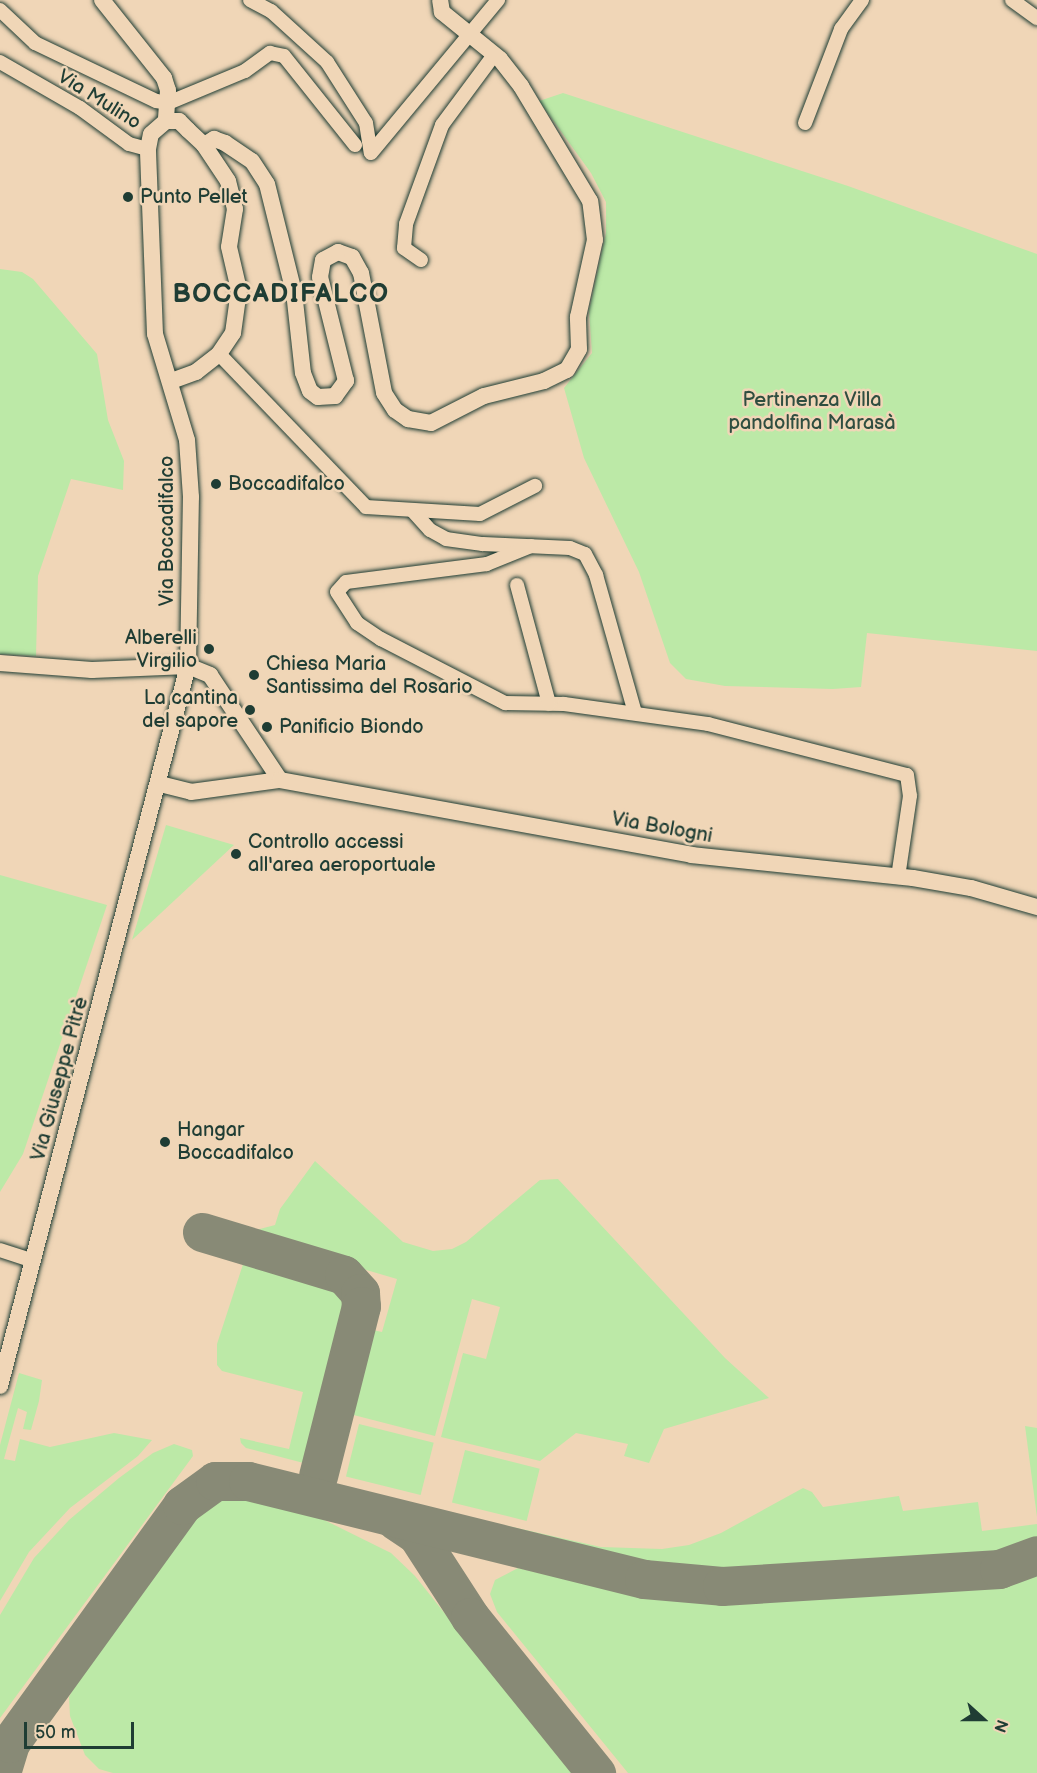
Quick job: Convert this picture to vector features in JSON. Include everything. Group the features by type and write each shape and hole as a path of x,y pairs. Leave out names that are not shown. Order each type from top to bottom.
{"street":[{"path":"102,0 164,78 168,103 166,121"},
{"path":"250,0 271,11 327,62 366,123 371,153 498,0"},
{"path":"204,145 214,139 225,143 252,161 267,184 294,292 303,374 310,392 318,397 335,396 346,381 320,277 323,260 329,255 345,252 361,273 384,393 395,410 408,419 430,423 484,396 556,376 567,370 579,349 579,317 595,240 590,201 521,86 494,55 442,12 440,0"},
{"path":"805,123 841,29 862,0"},
{"path":"1012,0 1037,18"},
{"path":"0,10 35,43 156,101 168,103 245,71 270,52 284,56 356,145"},
{"path":"421,260 404,248 406,224 442,125 494,55"},
{"name":"Via Mulino","path":"0,62 80,108 129,144 148,149"},
{"path":"148,149 151,134 166,121 179,121 204,145 228,181 235,209 229,247 238,290 238,313 233,333 219,354 196,372 171,381"},
{"name":"Via Boccadifalco","path":"148,149 154,334 171,381 187,440 191,497 188,666 160,784"},
{"path":"219,354 366,507 480,514 535,486"},
{"path":"411,510 430,530 446,539 570,548 585,554 596,575 635,713"},
{"path":"531,546 487,564 346,582 337,592 357,623 444,673 505,703 549,704 635,713 738,730 907,775 910,796 898,877"},
{"path":"517,585 549,704"},
{"path":"0,663 92,670 188,666 210,675 280,780"},
{"name":"Via Bologni","path":"160,784 191,792 280,780 691,855 898,877 971,888 1037,907"},
{"name":"Via Giuseppe Pitrè","path":"0,1386 160,784"},
{"path":"0,1250 33,1261"}],"green space":[{"name":"Pertinenza Villa pandolfina Marasà","path":"563,93 848,186 1037,254 1037,651 867,633 861,687 833,689 725,686 686,679 670,663 639,572 584,458 564,388 592,353 589,311 606,233 606,202 591,173 539,101"},
{"path":"0,269 22,272 33,279 97,354 108,420 124,461 123,490 71,479 38,576 36,656 0,654"},
{"path":"166,825 234,845 132,940"},
{"path":"0,875 107,905 23,1154 0,1192"},
{"path":"315,1161 403,1242 433,1251 452,1249 466,1242 540,1180 558,1179 725,1358 769,1398 664,1429 649,1463 624,1456 628,1444 576,1433 540,1461 441,1437 463,1353 486,1359 500,1307 472,1299 435,1436 342,1412 364,1328 382,1332 397,1279 254,1237 256,1230 275,1225 280,1209"},
{"path":"247,1252 258,1252 337,1275 352,1289 352,1322 315,1466 246,1448 241,1443 240,1438 289,1449 303,1392 222,1371 217,1365 217,1344"},
{"path":"19,1373 42,1380 39,1401 31,1430 23,1429 27,1412 18,1408 4,1459 15,1461 20,1439 50,1447 114,1433 152,1440 138,1456 70,1508 29,1552 0,1601 0,1445"},
{"path":"359,1424 434,1443 421,1495 346,1476"},
{"path":"1025,1426 1037,1428 1037,1517"},
{"path":"174,1444 192,1450 193,1456 0,1718 0,1615 34,1558 69,1520 119,1478 153,1453"},
{"path":"465,1450 540,1469 527,1521 452,1502"},
{"path":"803,1488 812,1492 823,1507 899,1496 903,1511 978,1502 982,1531 1037,1524 1037,1545 981,1558 691,1578 586,1559 479,1528 481,1520 601,1547 662,1549 689,1545 721,1533"},
{"path":"245,1495 298,1507 391,1553 415,1576 572,1773 113,1773 99,1769 85,1755 70,1716 69,1697 75,1685 205,1505 221,1497"},
{"path":"518,1568 620,1592 677,1599 727,1599 997,1587 1037,1572 1037,1773 628,1773 497,1612 490,1594 495,1580"}],"taxiway":[{"path":"202,1232 344,1275 360,1293 361,1306 318,1476"},
{"path":"1,1773 10,1743 182,1505 215,1481 248,1481 644,1579 722,1586 999,1569 1037,1555"},
{"path":"395,1520 417,1535 470,1617 596,1773"}],"place":[{"name":"Punto Pellet","path":"128,197"},
{"name":"Boccadifalco","path":"216,484"},
{"name":"Alberelli Virgilio","path":"209,649"},
{"name":"Chiesa Maria Santissima del Rosario","path":"254,675"},
{"name":"La cantina del sapore","path":"250,710"},
{"name":"Panificio Biondo","path":"267,727"},
{"name":"Controllo accessi all'area aeroportuale","path":"236,854"},
{"name":"Hangar Boccadifalco","path":"165,1142"}],"district":[{"name":"BOCCADIFALCO","path":"281,295"}]}
